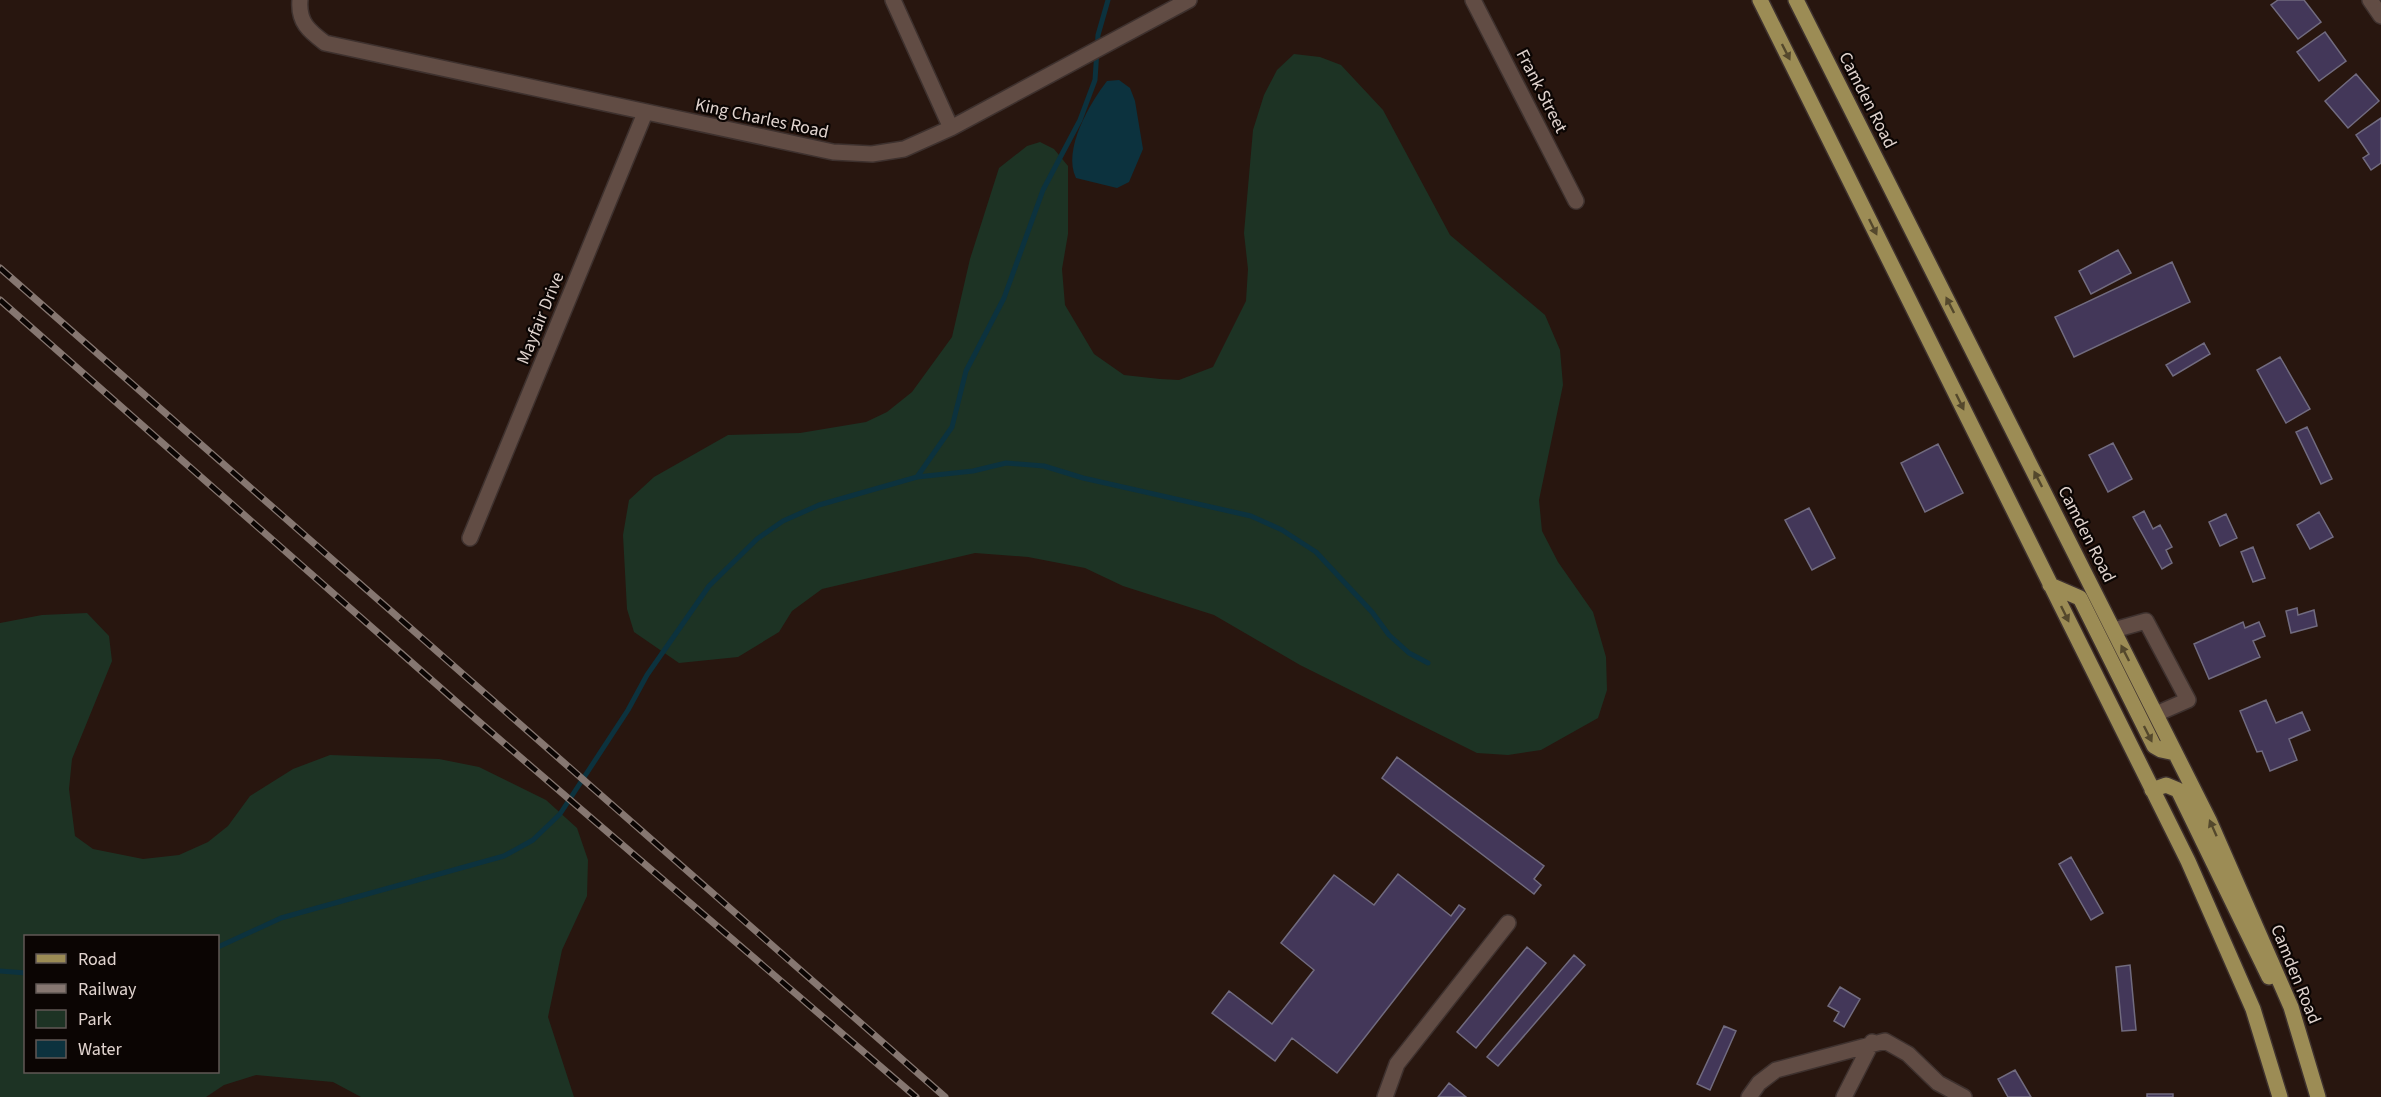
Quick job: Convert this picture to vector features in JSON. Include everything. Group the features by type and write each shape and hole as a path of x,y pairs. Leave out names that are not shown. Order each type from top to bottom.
{"main road":[{"path":"1760,0 2188,861 2253,1009 2280,1097"},
{"name":"Camden Road","path":"1796,0 2209,820 2297,1027 2318,1097"},
{"path":"2050,585 2080,598 2154,746 2175,753"},
{"path":"2152,790 2166,785 2178,790 2215,862 2258,959 2297,1027"}],"street":[{"name":"King Charles Road","path":"300,0 299,9 305,27 325,43 833,152 872,154 904,149 951,128 1189,0"},
{"path":"893,0 951,128"},
{"name":"Frank Street","path":"1473,0 1576,201"},
{"path":"2370,0 2381,16"},
{"name":"Mayfair Drive","path":"470,538 645,113"},
{"path":"2114,630 2146,621 2188,700 2156,714"},
{"path":"1385,1097 1397,1064 1508,923"},
{"path":"1749,1097 1759,1083 1776,1070 1872,1042 1885,1041 1908,1054 1938,1083 1964,1097"},
{"path":"1844,1097 1872,1042"}],"green space":[{"path":"1294,54 1320,57 1341,65 1383,110 1450,235 1545,315 1560,350 1563,385 1539,500 1542,531 1558,562 1593,612 1606,657 1607,690 1598,718 1541,750 1508,755 1477,753 1300,665 1214,615 1123,586 1085,568 1028,557 975,553 822,589 792,611 779,632 738,657 679,663 634,632 627,609 623,535 629,500 654,477 728,435 800,433 866,422 887,412 912,392 952,337 970,259 999,168 1027,146 1040,142 1054,149 1068,166 1068,234 1062,269 1065,305 1094,354 1124,375 1160,379 1179,380 1213,367 1246,301 1248,269 1244,233 1253,130 1264,95 1277,70"},
{"path":"87,613 109,636 112,661 72,759 69,789 75,836 93,849 143,859 179,855 208,842 228,826 250,796 293,769 330,755 439,759 479,767 546,800 577,828 588,860 587,896 562,950 548,1017 574,1097 361,1097 333,1082 256,1075 224,1085 206,1097 0,1097 0,623 42,615"}],"water":[{"path":"1119,80 1130,88 1135,101 1143,149 1129,182 1117,188 1076,178 1073,154 1080,127 1093,102 1107,81"}],"building":[{"path":"2278,0 2304,0 2321,22 2298,39 2271,5"},
{"path":"2325,32 2346,61 2319,81 2297,52"},
{"path":"2356,74 2379,101 2348,128 2325,101"},
{"path":"2381,118 2381,163 2371,170 2363,158 2369,154 2356,135"},
{"path":"2118,250 2131,273 2091,294 2079,271"},
{"path":"2172,262 2190,302 2074,357 2055,317"},
{"path":"2204,343 2210,354 2173,376 2166,365"},
{"path":"2280,357 2310,409 2286,423 2257,370"},
{"path":"2307,427 2332,479 2321,484 2296,432"},
{"path":"2113,443 2132,479 2108,492 2089,455"},
{"path":"1938,444 1963,493 1925,512 1901,463"},
{"path":"1809,508 1835,558 1812,570 1785,520"},
{"path":"2144,511 2153,529 2160,525 2172,547 2166,550 2172,563 2162,569 2133,517"},
{"path":"2319,512 2333,537 2310,549 2297,525"},
{"path":"2226,514 2237,538 2220,546 2209,522"},
{"path":"2253,547 2265,578 2253,582 2241,552"},
{"path":"2297,608 2298,615 2314,610 2317,626 2291,633 2286,611"},
{"path":"2243,622 2245,628 2259,622 2265,636 2253,641 2260,657 2209,679 2194,644"},
{"path":"2266,700 2276,723 2302,712 2310,730 2289,739 2297,760 2270,771 2262,751 2257,752 2240,711"},
{"path":"1397,757 1544,866 1534,879 1541,885 1534,894 1382,778"},
{"path":"2071,857 2103,913 2091,920 2059,864"},
{"path":"1398,874 1451,916 1459,905 1465,909 1337,1073 1292,1038 1275,1061 1212,1013 1229,991 1272,1024 1314,970 1281,943 1334,875 1374,905"},
{"path":"1527,947 1546,963 1476,1048 1457,1032"},
{"path":"1574,955 1585,965 1498,1066 1487,1057"},
{"path":"2130,965 2136,1030 2122,1031 2116,967"},
{"path":"1840,987 1860,999 1844,1027 1834,1021 1839,1012 1828,1006"},
{"path":"1724,1026 1736,1031 1710,1090 1697,1084"},
{"path":"2015,1070 2031,1097 2008,1097 1998,1079"},
{"path":"1449,1083 1466,1097 1438,1097"},
{"path":"2147,1094 2173,1094 2173,1097 2147,1097"}],"waterway":[{"path":"917,477 952,427 966,371 1004,298 1043,190 1080,120 1095,80 1098,35 1108,0"},
{"path":"219,947 281,918 504,856 533,840 560,814 628,710 647,675 709,586 757,539 783,521 819,505 917,477 973,471 1006,463 1044,466 1083,478 1251,516 1282,530 1316,552 1372,612 1389,635 1409,653 1428,663"},
{"path":"0,971 24,973"}],"railway":[{"path":"0,268 945,1097"},
{"path":"0,300 477,720 916,1097"}]}
